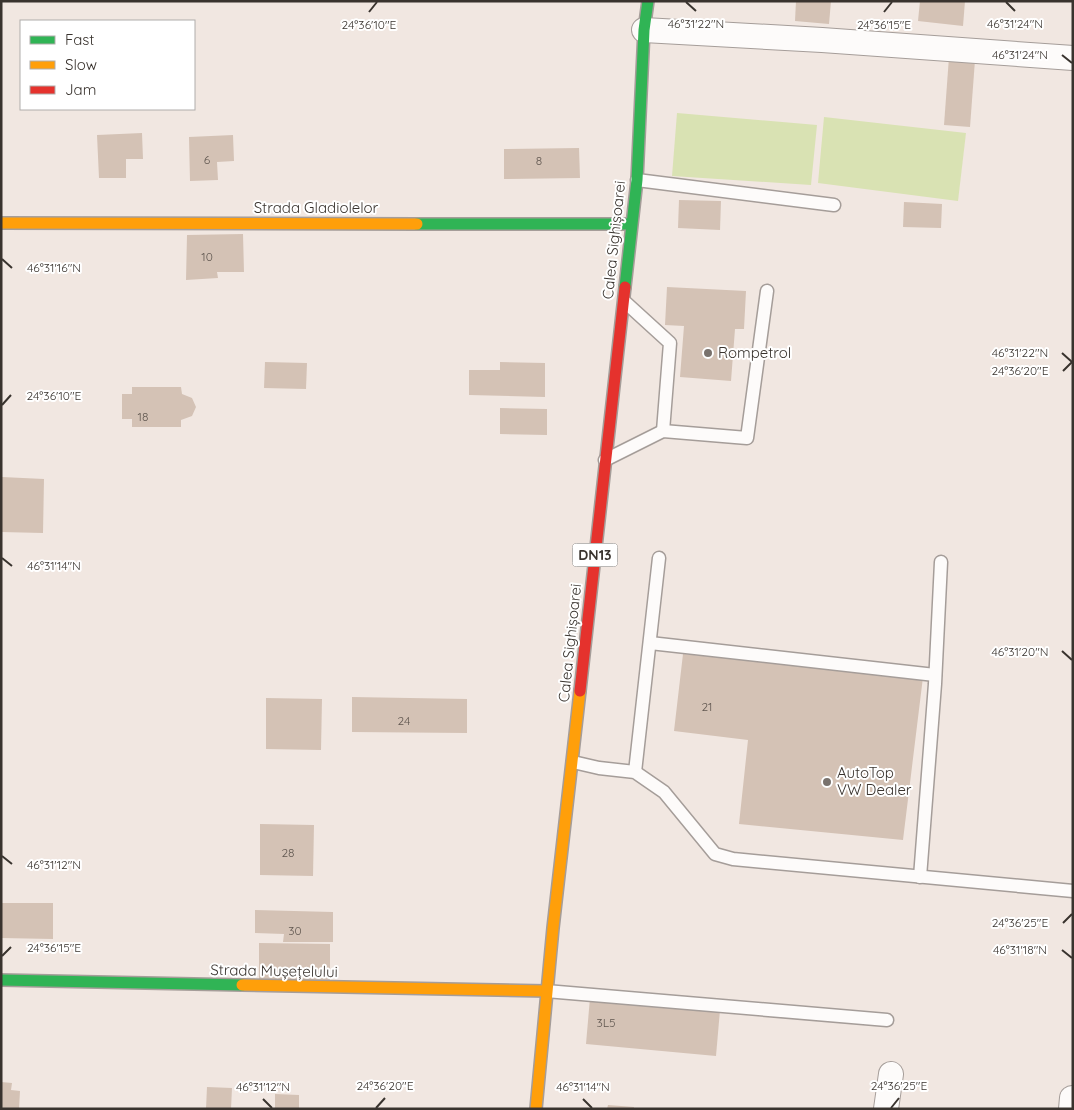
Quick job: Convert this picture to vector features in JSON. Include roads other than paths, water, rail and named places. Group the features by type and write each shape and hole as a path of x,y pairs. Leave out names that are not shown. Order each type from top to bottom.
{"main road":[{"name":"Calea Sighișoarei","path":"536,1109 546,991 636,180 644,30 648,1"},
{"name":"Strada Gladiolelor","path":"1,223 631,224"},
{"name":"Strada Mușețelului","path":"1,980 546,991"}],"street":[{"path":"644,30 832,40 1073,58"},
{"path":"886,1109 891,1074"},
{"path":"1071,1109 1072,1098"}],"lane":[{"path":"636,180 834,205"},
{"path":"605,460 663,431 747,438 767,291"},
{"path":"623,300 670,343 663,431"},
{"path":"635,772 659,558"},
{"path":"920,877 935,675 941,562"},
{"path":"650,643 935,675"},
{"path":"572,762 599,768 635,772 664,792 716,854 733,859 1073,891"},
{"path":"546,991 887,1020"}],"place":[{"name":"Rompetrol","path":"708,353"},
{"name":"AutoTop VW Dealer","path":"827,782"}]}
